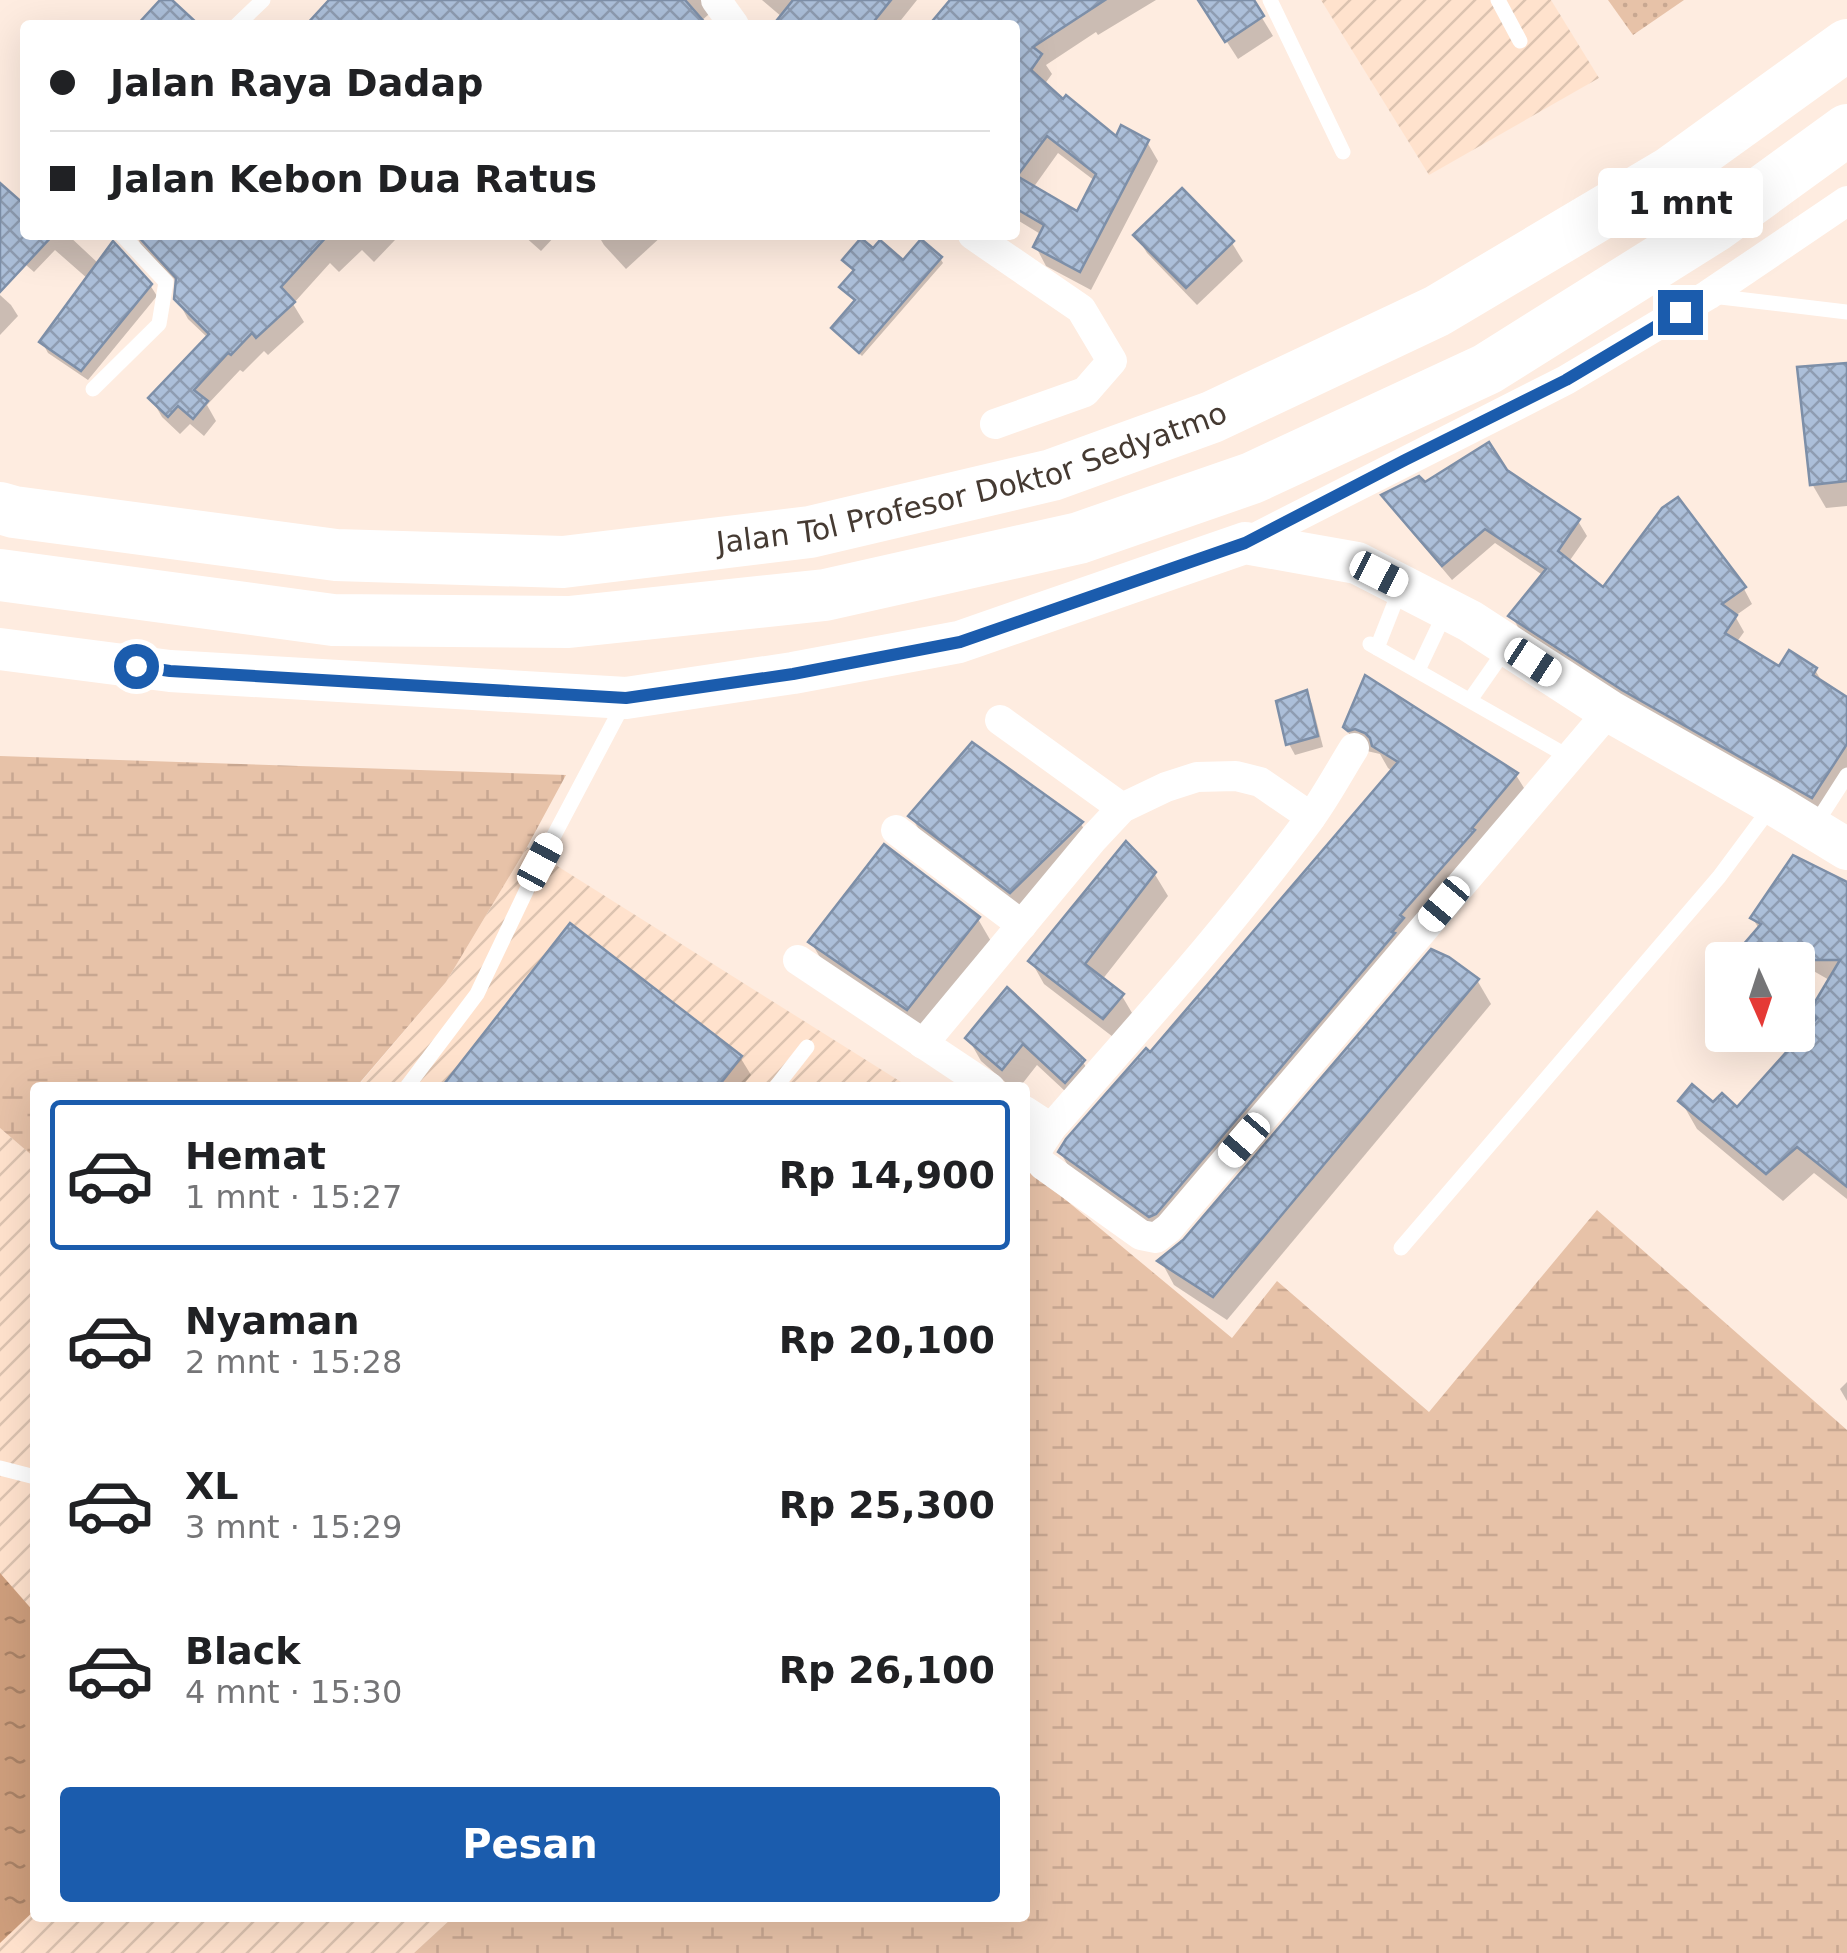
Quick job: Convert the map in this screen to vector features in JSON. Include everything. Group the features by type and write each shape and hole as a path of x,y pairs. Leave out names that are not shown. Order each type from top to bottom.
{"highway":[{"name":"Jalan Tol Profesor Doktor Sedyatmo","path":"0,508 336,555 562,562 810,532 1052,475 1212,417 1436,310 1671,172 1847,45"},
{"path":"0,575 333,620 568,622 825,595 1078,538 1252,478 1488,369 1714,226 1847,130"}],"main road":[{"path":"0,649 170,671 626,698 793,674 960,642 1245,543 1357,563 1508,646 1609,712 1830,839"}],"street":[{"path":"1245,543 1566,380 1708,295 1847,201"},
{"path":"980,240 1081,309 1112,360 1085,392 994,424"},
{"path":"1354,748 1311,817 1199,958 1051,1128 1038,1148 1037,1158 1043,1166 1141,1235 1156,1238 1169,1228 1609,712"},
{"path":"1000,720 1122,808"},
{"path":"923,1044 1122,808 1166,786 1196,777 1236,776 1260,782 1311,817"},
{"path":"896,830 1022,925"},
{"path":"798,960 981,1082"},
{"path":"1030,1113 1051,1128"}],"lane":[{"path":"242,20 263,0"},
{"path":"1270,0 1343,152"},
{"path":"1498,0 1520,41"},
{"path":"92,389 159,324 166,282 127,240"},
{"path":"1708,295 1847,312"},
{"path":"1402,586 1374,646 1569,757"},
{"path":"1418,670 1446,610"},
{"path":"1470,700 1508,646"},
{"path":"411,1082 478,994 540,862 626,698"},
{"path":"1830,839 1847,775"},
{"path":"1401,1248 1720,877 1773,804"},
{"path":"780,1082 807,1047"},
{"path":"0,1468 30,1476"}],"shaded area":[{"path":"1321,0 1551,0 1599,78 1429,175"},
{"path":"527,847 901,1082 361,1082 446,982"},
{"path":"0,1128 30,1154 30,1922 448,1922 414,1953 0,1953"}],"green space":[{"path":"1608,0 1684,0 1633,35"},
{"path":"0,756 566,775 446,982 360,1082 30,1082 30,1154 0,1128"},
{"path":"1030,1170 1232,1338 1277,1281 1429,1412 1597,1210 1847,1430 1847,1953 414,1953 448,1922 1030,1922"}],"water":[{"path":"0,1573 30,1607 30,1915 0,1943"}],"building":[{"path":"160,0 172,0 194,20 142,20"},
{"path":"329,0 685,0 703,20 311,20"},
{"path":"793,0 891,0 875,20 777,20"},
{"path":"950,0 1105,0 1033,47 1042,54 1031,70 1063,99 1066,95 1116,136 1121,125 1149,140 1080,272 1033,247 1044,225 1020,211 1020,178 1077,211 1096,174 1047,136 1020,172 1020,20 933,20"},
{"path":"1198,0 1254,0 1264,16 1225,42"},
{"path":"0,183 20,201 20,240 48,240 0,292"},
{"path":"1182,188 1234,241 1186,288 1133,235"},
{"path":"142,240 323,240 281,287 295,302 256,338 252,333 231,355 228,353 194,390 208,401 193,419 178,406 168,417 148,398 209,334 174,299 176,278"},
{"path":"859,240 873,248 880,240 903,260 922,240 942,257 859,353 831,328 855,300 839,287 854,270 842,260"},
{"path":"113,241 152,284 81,371 39,342"},
{"path":"1847,363 1847,481 1810,485 1797,367"},
{"path":"1489,442 1507,470 1580,519 1558,551 1603,587 1662,508 1678,497 1746,587 1722,604 1737,615 1725,633 1779,666 1789,650 1817,668 1813,675 1847,697 1847,744 1812,798 1622,690 1508,616 1546,569 1485,529 1442,566 1381,495 1419,476 1425,482"},
{"path":"1365,675 1518,773 1472,828 1475,830 1400,915 1404,918 1392,932 1395,933 1156,1214 1149,1217 1058,1152 1146,1048 1150,1052 1398,762 1372,746 1365,733 1343,727"},
{"path":"1307,690 1318,736 1286,745 1276,701"},
{"path":"972,742 1083,822 1010,893 908,816"},
{"path":"1126,841 1156,872 1085,964 1124,994 1103,1019 1028,961"},
{"path":"884,844 980,917 907,1010 808,942"},
{"path":"1793,855 1847,882 1847,1187 1797,1147 1766,1174 1678,1101 1692,1084 1713,1102 1722,1093 1737,1107 1786,1052 1815,1052 1815,1002 1840,960 1815,960 1815,942 1746,942 1761,924 1750,918"},
{"path":"570,923 742,1056 722,1082 446,1082"},
{"path":"1431,949 1479,979 1213,1297 1157,1261 1183,1240"},
{"path":"1007,987 1085,1060 1065,1083 1023,1044 1002,1070 965,1038"}],"route":[{"path":"136,666 626,698 793,674 960,642 1245,543 1566,380 1680,312"}]}
